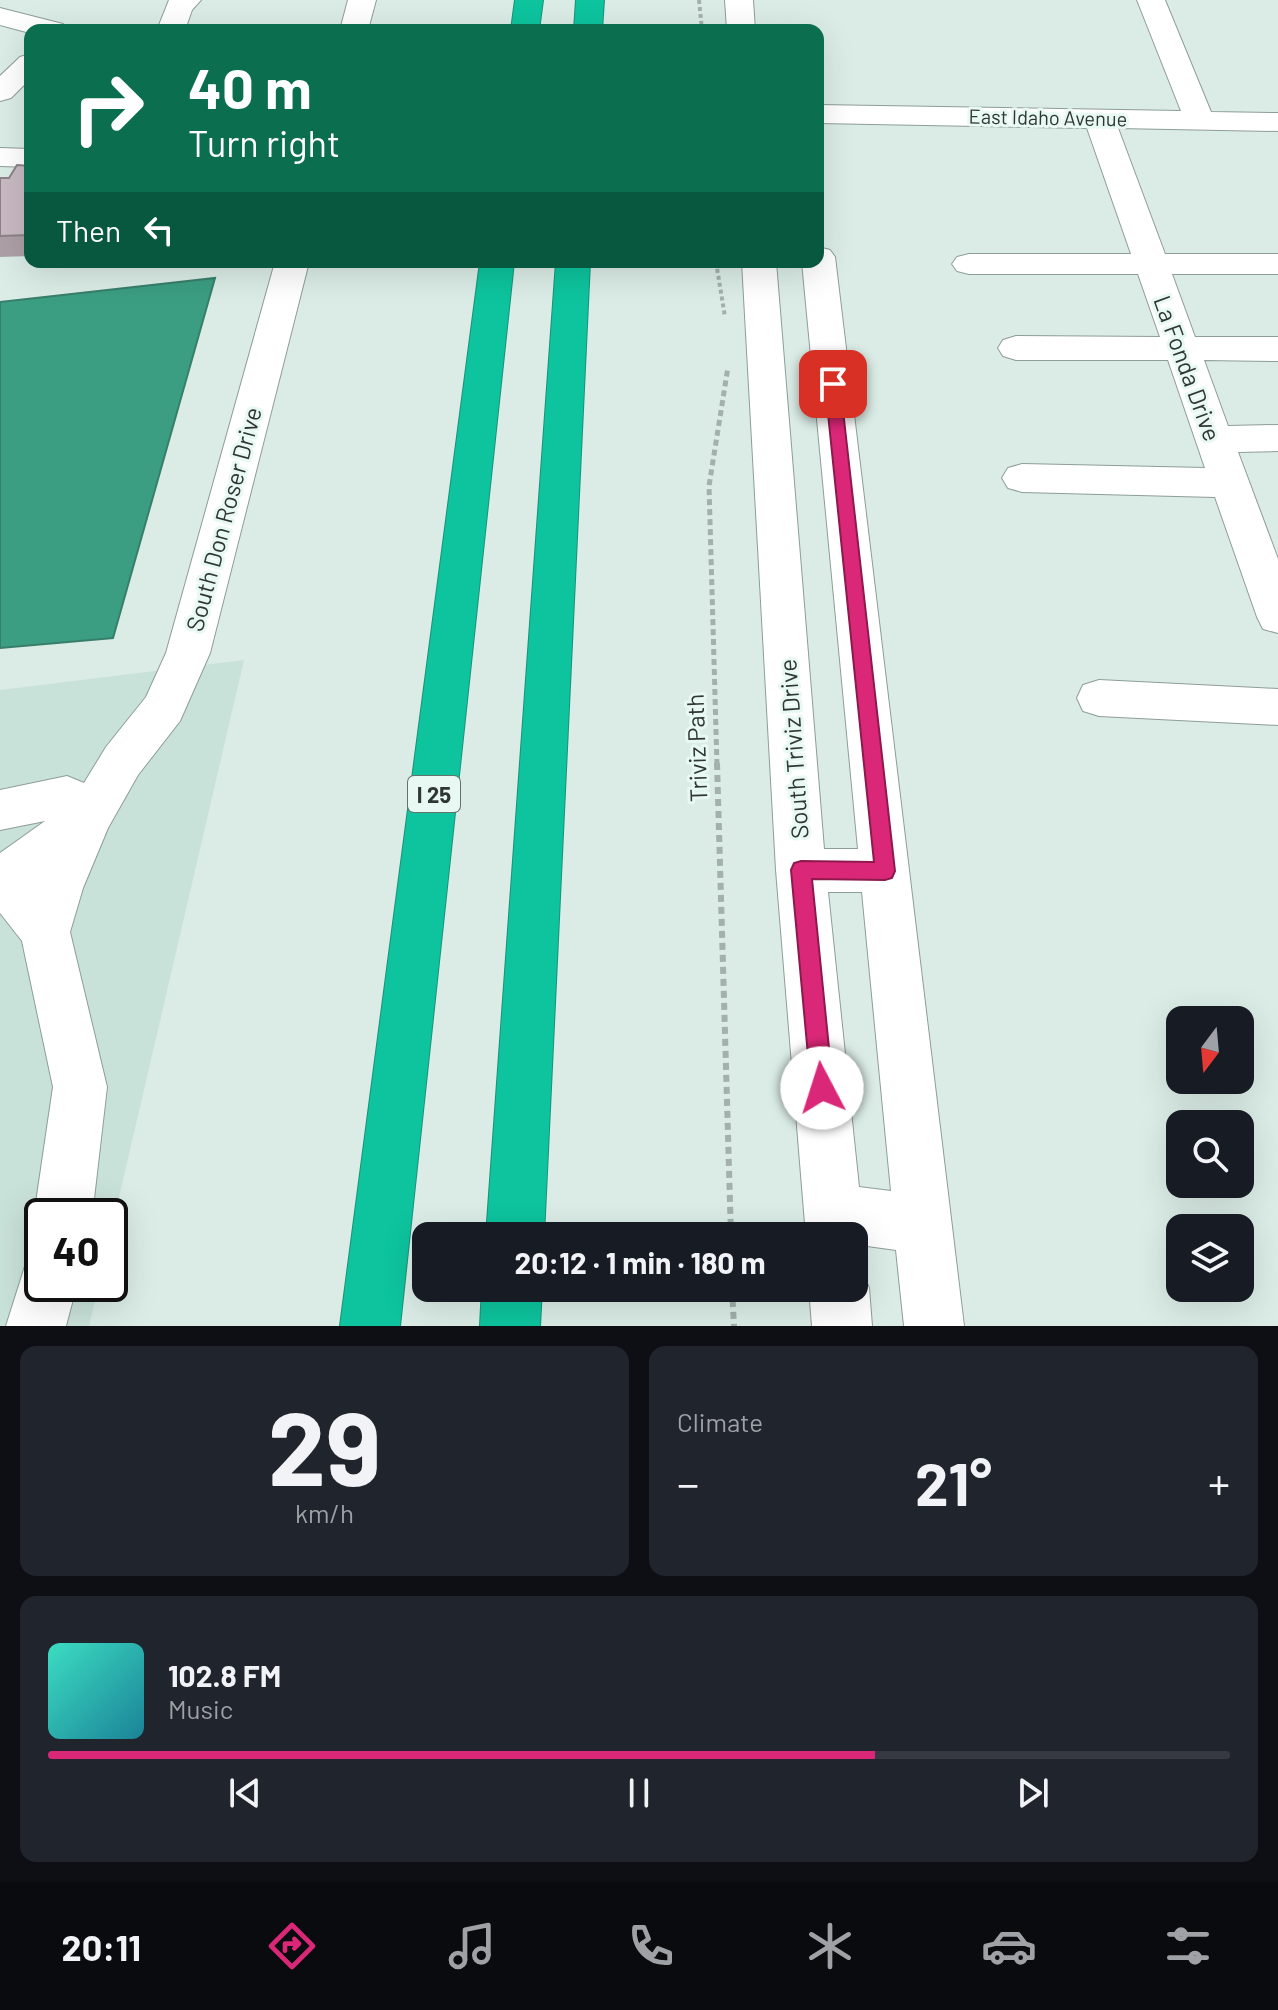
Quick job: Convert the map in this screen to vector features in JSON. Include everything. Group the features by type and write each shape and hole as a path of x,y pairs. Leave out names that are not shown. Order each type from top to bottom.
{"highway":[{"path":"526,24 529,0"},
{"path":"588,24 590,0"},
{"name":"I 25","path":"370,1326 496,268"},
{"path":"516,1222 573,268"},
{"path":"510,1326 511,1302"}],"street":[{"path":"173,24 179,6 187,0"},
{"path":"356,24 362,0"},
{"path":"739,0 741,24"},
{"path":"1151,0 1200,121"},
{"path":"0,16 30,24"},
{"path":"0,93 21,70"},
{"name":"East Idaho Avenue","path":"824,114 1278,122"},
{"name":"La Fonda Drive","path":"1099,118 1230,483 1265,542 1278,617"},
{"path":"0,157 24,158"},
{"path":"0,175 24,175"},
{"path":"969,264 1278,264"},
{"name":"South Don Roser Drive","path":"1,867 79,805 122,761 164,708 188,653 290,268"},
{"name":"South Triviz Drive","path":"759,268 801,870 834,1222"},
{"path":"819,268 934,1326"},
{"path":"1016,348 1278,349"},
{"path":"1214,439 1278,438"},
{"path":"1022,478 1230,483"},
{"path":"1099,698 1278,707"},
{"path":"0,810 79,805 75,844 45,932"},
{"path":"1,867 45,932 80,1087 65,1198"},
{"path":"801,870 885,871"},
{"path":"868,1224 923,1224"},
{"path":"36,1326 42,1302"},
{"path":"840,1302 842,1326"}],"path":[{"path":"699,0 701,24"},
{"path":"717,268 725,329"},
{"name":"Triviz Path","path":"727,355 709,486 731,1222"},
{"path":"733,1302 734,1326"}],"shaded area":[{"path":"215,278 113,638 0,648 0,302"},
{"path":"244,660 119,1198 24,1198 24,1302 95,1302 89,1326 0,1326 0,690"}],"building":[{"path":"17,165 24,166 24,235 0,236 0,178 9,178"}],"route":[{"path":"822,1088 801,870 885,871 833,384"}]}
